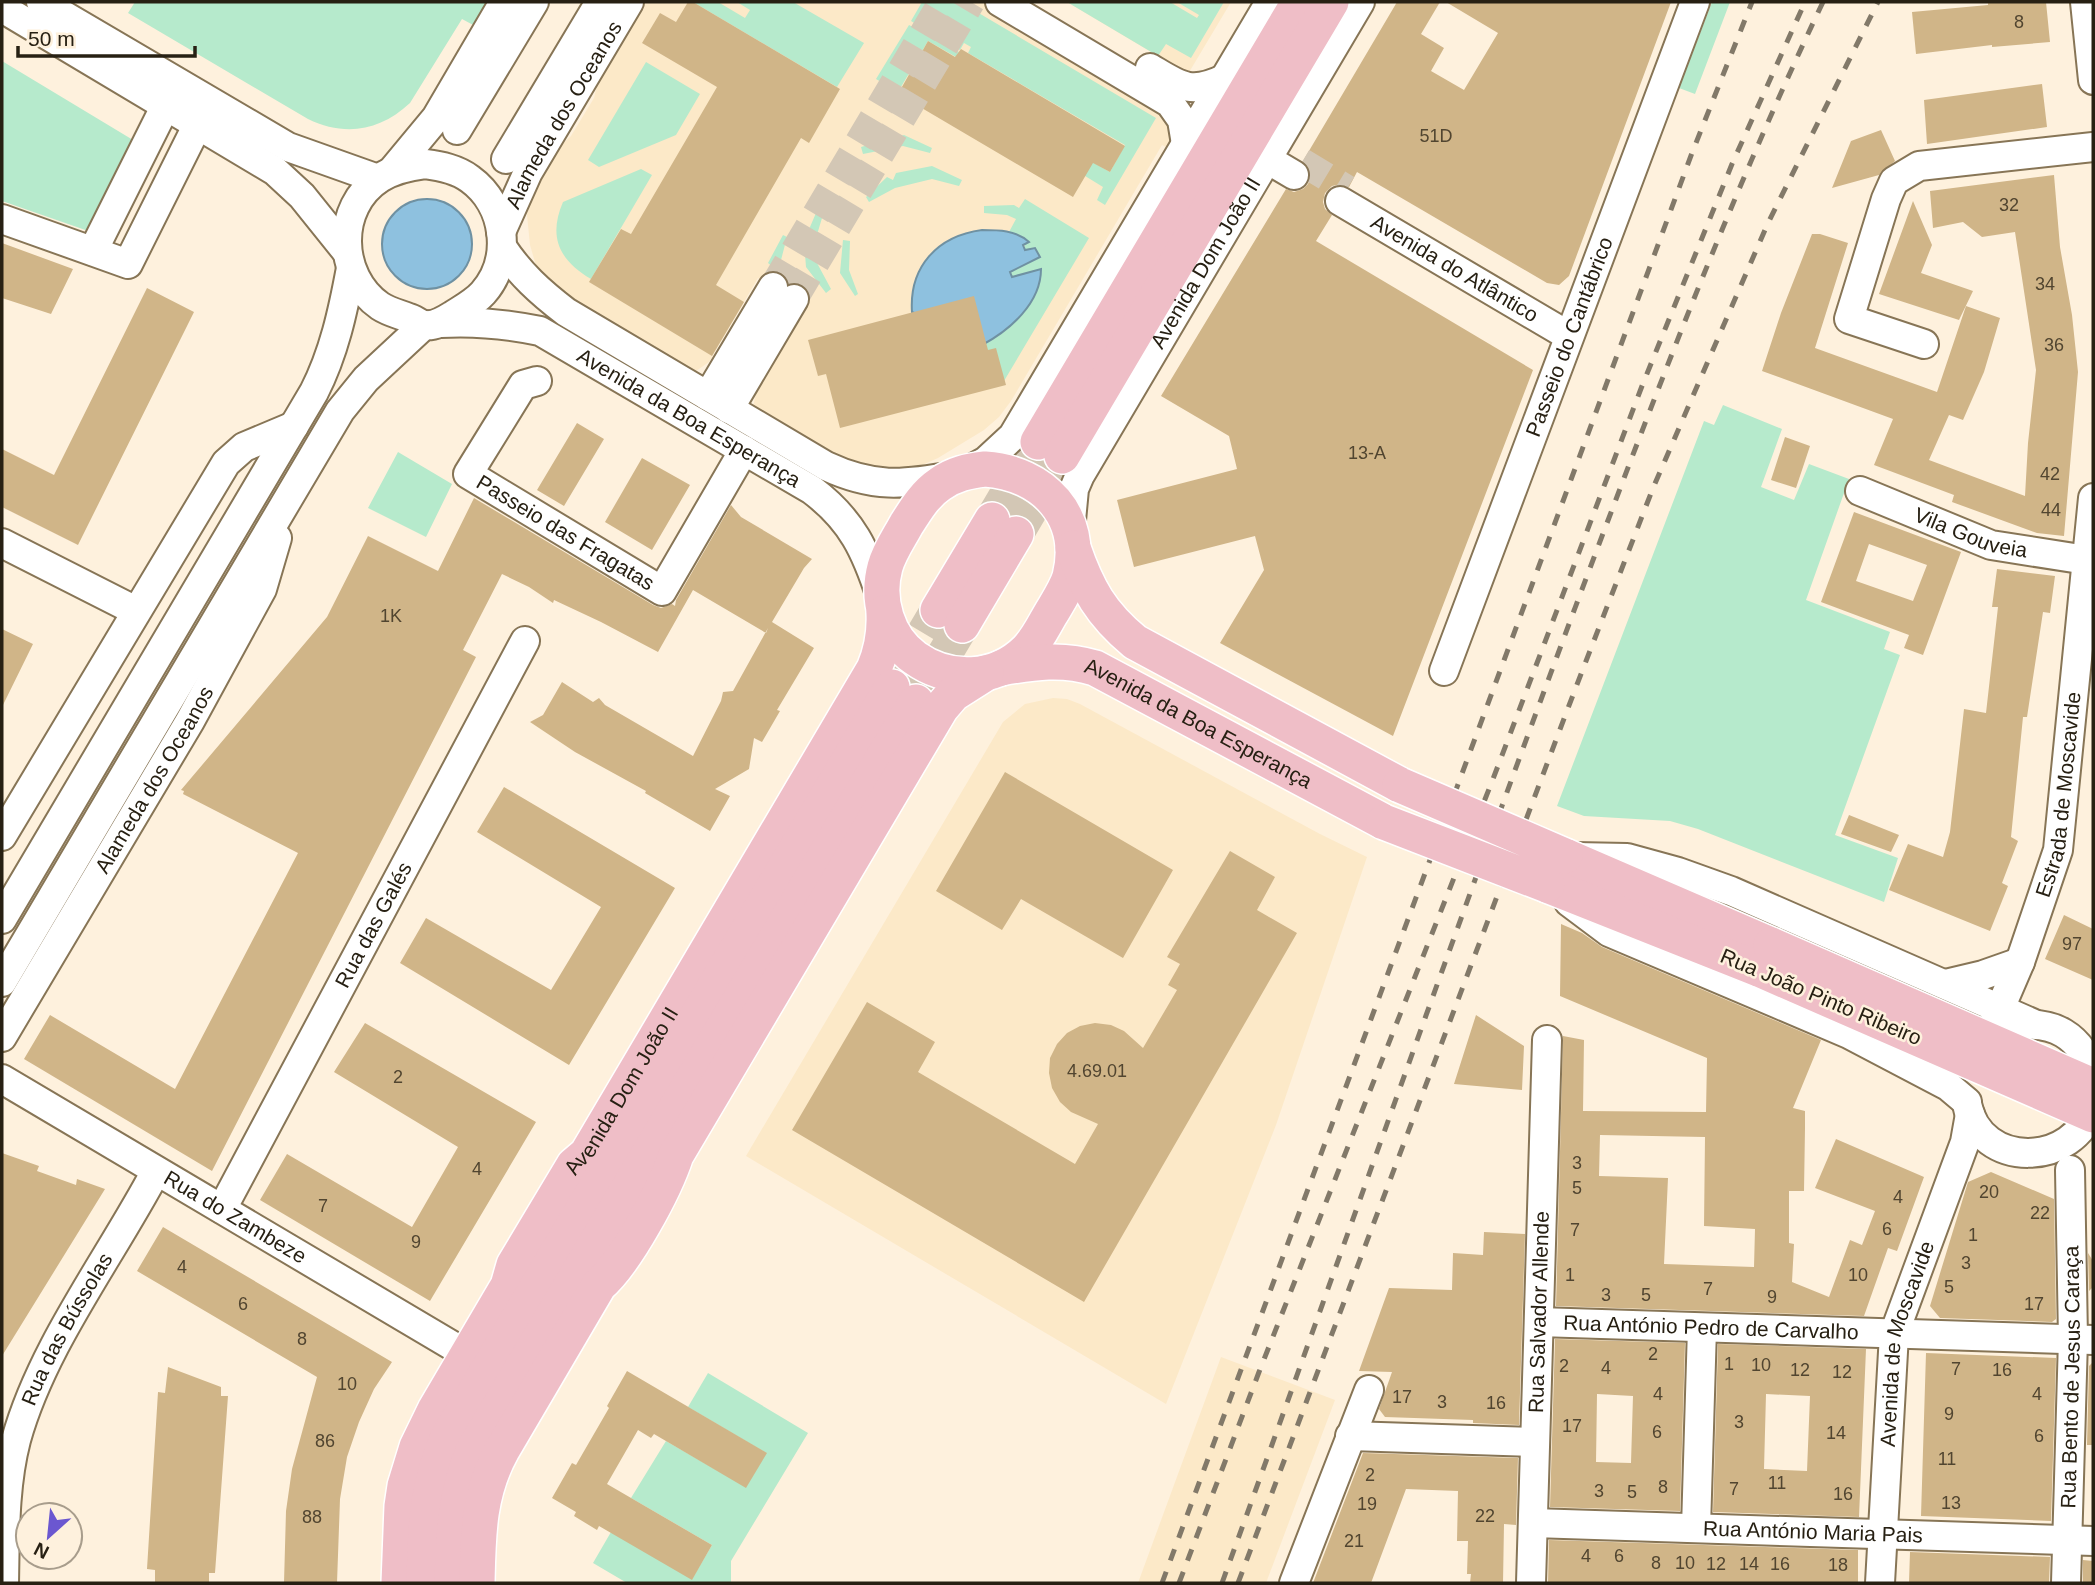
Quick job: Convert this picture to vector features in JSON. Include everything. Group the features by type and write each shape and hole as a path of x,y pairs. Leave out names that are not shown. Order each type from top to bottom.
{"main road":[{"name":"Avenida Dom João II","path":"1299,2 1050,449 1331,2"},
{"path":"477,1583 479,1516 485,1488 495,1462 600,1284 612,1273 638,1231 668,1179 676,1155 941,708 953,694 1015,660 1037,636 1069,579 1071,539 1056,502 1031,480 1001,470 961,473 927,495 904,529 885,565 883,605 899,642 923,663 953,674 993,670"},
{"path":"950,617 1004,527"},
{"name":"Avenida da Boa Esperança","path":"1071,539 1082,575 1096,602 1118,628 1135,642 1400,785"},
{"name":"Avenida Dom João II","path":"399,1583 402,1506 410,1466 428,1424 508,1286 514,1265 574,1165 587,1154 874,668 885,632 883,605"},
{"name":"Avenida da Boa Esperança","path":"993,670 1032,662 1062,661 1095,668 1384,822"},
{"name":"Avenida Dom João II","path":"424,1583 427,1509 440,1456 456,1423 545,1273 904,694 638,1171 473,1451 461,1481 455,1512 452,1583"},
{"name":"Rua João Pinto Ribeiro","path":"1400,785 1556,871 1766,958 2093,1115"},
{"name":"Rua João Pinto Ribeiro","path":"1384,822 1556,871"},
{"name":"Rua João Pinto Ribeiro","path":"1766,958 2091,1067"},
{"path":"638,1171 676,1155"},
{"path":"508,1286 545,1273"}],"street":[{"path":"2,8 275,171 302,195 349,260 363,289 381,306 432,324 473,303 494,278 502,239 498,216 481,189 456,171 425,164 385,175 288,147 41,2"},
{"path":"2,919 325,371 344,304 349,260 346,235 356,204 436,118 504,2"},
{"path":"457,130 534,2"},
{"name":"Alameda dos Oceanos","path":"506,159 600,2"},
{"name":"Alameda dos Oceanos","path":"502,239 513,202 528,172 629,2"},
{"path":"1000,2 1170,103 1182,120 1186,144"},
{"path":"1037,2 1179,85 1199,89 1224,79"},
{"path":"961,473 986,461 1013,436 1270,2"},
{"name":"Avenida Dom João II","path":"1071,539 1072,500 1080,475 1360,2"},
{"name":"Passeio do Cantábrico","path":"1444,671 1695,2"},
{"path":"2085,2 2093,80"},
{"path":"93,251 166,105"},
{"path":"2,219 128,264 198,124"},
{"path":"1924,344 1849,319 1894,181 1919,166 2093,147"},
{"path":"1271,152 1298,168"},
{"name":"Avenida do Atlântico","path":"1344,195 1572,329"},
{"name":"Avenida da Boa Esperança","path":"502,239 519,271 539,292 566,312 826,466 847,476 889,484 921,482 961,473"},
{"path":"719,402 784,293"},
{"name":"Avenida da Boa Esperança","path":"432,324 482,323 540,331 812,490 846,520 871,567 883,605"},
{"name":"Alameda dos Oceanos","path":"2,982 340,411 366,379 432,324"},
{"name":"Passeio das Fragatas","path":"537,381 523,385 468,474 662,591 744,450"},
{"path":"2,836 226,463 244,447 295,426"},
{"name":"Vila Gouveia","path":"1860,491 1991,545 2089,560"},
{"name":"Estrada de Moscavide","path":"1987,1039 2020,961 2058,850 2089,560 2093,498"},
{"name":"Alameda dos Oceanos","path":"2,1037 183,733 262,589 275,547 282,510"},
{"path":"179,540 180,619"},
{"path":"2,543 136,611"},
{"name":"Rua das Galés","path":"222,1209 525,641"},
{"name":"Rua João Pinto Ribeiro","path":"1556,871 1627,858 1731,891 2000,1010 2032,1023 2050,1026 2070,1037 2091,1067"},
{"name":"Rua João Pinto Ribeiro","path":"1556,871 1609,932 1849,1034 1948,1086 1969,1108 1981,1131 1997,1145 2017,1152 2038,1153"},
{"path":"1945,984 1983,975 2020,961"},
{"path":"1987,1039 2006,1028 2032,1023"},
{"name":"Avenida de Moscavide","path":"1880,1583 1894,1334 1965,1142 1969,1108 1965,1092 1967,1072 1975,1054 1987,1039"},
{"name":"Rua Salvador Allende","path":"1531,1583 1547,1040"},
{"name":"Rua do Zambeze","path":"2,1079 468,1355"},
{"path":"2038,1153 2056,1149 2072,1139 2085,1125 2093,1105"},
{"path":"2038,1153 2081,1175"},
{"name":"Rua das Bússolas","path":"4,1583 8,1482 29,1402 48,1358 156,1171"},
{"name":"Rua Bento de Jesus Caraça","path":"2066,1583 2080,1540 2083,1340 2081,1175"},
{"name":"Rua António Pedro de Carvalho","path":"1539,1322 2083,1340"},
{"path":"1696,1528 1702,1328"},
{"path":"1294,1583 1369,1390"},
{"path":"1350,1436 1535,1443"},
{"name":"Rua António Maria Pais","path":"1533,1523 2080,1540"}],"shaded area":[{"path":"636,2 989,2 1176,122 1170,149 1162,145 999,417 984,430 920,466 901,470 855,467 756,413 753,407 756,393 807,307 758,278 709,362 696,371 687,372 559,295 537,269 530,245 527,215 528,200 540,164 571,136 594,98 604,56"},
{"path":"1067,2 1231,2 1188,74"},
{"path":"1053,698 1080,704 1367,857 1276,1125 1166,1404 746,1156 1003,722 1025,704"},
{"path":"1221,1357 1335,1400 1266,1583 1138,1583"}],"green space":[{"path":"135,2 490,2 475,26 462,19 410,103 387,120 349,129 322,125 308,119 128,13"},
{"path":"693,2 718,2 745,18 750,10 737,2 793,2 864,43 837,87"},
{"path":"922,2 960,2 1156,118 1105,205 1097,200 1103,187 1077,171 1085,158 1110,172 1125,145 968,53 971,47 964,43 960,50 911,21"},
{"path":"1067,2 1170,2 1197,18 1199,15 1177,2 1224,2 1191,58 1166,44 1158,56"},
{"path":"1712,2 1730,2 1695,94 1679,88"},
{"path":"909,25 959,52 956,57 928,41 898,92 876,79"},
{"path":"2,61 138,143 94,233 2,201"},
{"path":"646,62 700,94 676,135 599,167 588,160"},
{"path":"904,135 932,148 930,153 903,146 863,154 861,147"},
{"path":"932,166 962,180 959,186 932,179 895,188 869,202 866,197 887,177 893,180 896,173"},
{"path":"641,169 652,175 591,279 571,264 559,246 557,226 563,202"},
{"path":"1025,199 1089,238 1004,381 978,347 1010,324 1027,306 1034,295 1040,269 1012,278 1010,272 1039,257 1025,251 1024,237 1009,232 1016,219 1007,215 984,213 984,206 1014,205 1019,208"},
{"path":"819,206 825,208 816,238 817,263 831,289 826,293 806,267 804,241"},
{"path":"783,235 787,237 781,260 803,288 802,291 768,263"},
{"path":"843,240 850,241 849,270 858,294 855,296 840,273"},
{"path":"1723,405 1782,429 1761,487 1794,500 1809,464 1849,479 1806,600 1890,632 1884,649 1900,655 1835,835 1898,858 1884,902 1698,829 1670,821 1584,816 1557,806 1704,421 1714,425"},
{"path":"398,452 452,484 426,537 368,508"},
{"path":"708,1373 808,1433 731,1561 731,1583 627,1583 593,1563 611,1532 692,1579 712,1545 631,1498 666,1441 746,1487 766,1453 688,1407"}],"water":[{"path":"427,199 444,203 459,212 468,227 472,244 468,261 459,276 444,285 427,289 410,285 395,276 386,261 382,244 386,227 395,212 410,203"},
{"path":"982,230 1013,233 1029,242 1023,245 1025,250 1035,248 1040,257 1010,272 1012,277 1041,269 1040,281 1030,304 1003,332 982,345 912,312 912,296 915,281 929,256 952,239"}],"building":[{"path":"688,2 693,2 840,89 809,143 801,138 716,285 744,302 712,356 589,282 621,229 631,234 717,87 642,43 660,13 676,22"},
{"path":"1397,2 1440,2 1421,34 1444,48 1431,71 1464,90 1498,33 1446,2 1671,2 1569,276 1559,285 1547,283 1357,172 1349,187 1341,184 1332,186 1325,193 1325,209 1332,215 1316,241 1533,370 1393,736 1220,643 1264,570 1255,536 1134,567 1117,500 1237,469 1229,436 1161,396 1286,189 1294,192 1308,184 1311,175 1303,161"},
{"path":"1988,2 2046,2 2050,42 1992,45 1916,54 1912,12 1988,5"},
{"path":"928,41 955,57 961,49 1125,146 1110,172 1093,163 1073,197 898,94"},
{"path":"2042,84 2047,127 1927,144 1924,100"},
{"path":"1881,130 1895,161 1879,175 1832,188 1851,141"},
{"path":"2054,175 2060,247 2072,315 2078,372 2064,536 2037,533 1952,502 1954,495 1874,465 1893,419 1762,371 1812,234 1848,243 1815,348 1937,392 1966,306 2000,318 1984,372 1963,420 1949,415 1929,460 2025,496 2036,370 2015,232 1982,237 1963,222 1933,228 1930,191"},
{"path":"1913,201 1932,245 1921,273 1973,291 1959,320 1879,294"},
{"path":"2,243 73,269 51,314 2,298"},
{"path":"147,288 194,312 78,545 2,507 2,449 54,475"},
{"path":"974,296 988,350 996,348 1006,385 840,428 826,374 818,376 808,340"},
{"path":"577,423 604,439 564,506 537,490"},
{"path":"1785,437 1810,446 1796,488 1771,480"},
{"path":"642,458 690,485 652,550 605,522"},
{"path":"474,498 661,608 672,604 675,606 731,505 741,517 812,559 772,622 814,648 777,710 780,711 762,742 754,738 749,769 715,789 730,796 710,831 645,793 646,791 575,752 530,722 543,715 562,682 593,702 599,698 605,705 693,756 723,692 733,691 765,633 693,590 658,652 554,600 553,603 502,574 463,650 476,657 212,1171 24,1059 50,1015 175,1089 298,853 183,794 184,791 181,790 327,617 368,536 438,571"},
{"path":"1854,512 1961,552 1923,655 1904,648 1909,635 1821,602","holes":["1869,544 1927,565 1913,601 1856,581"]},
{"path":"1997,569 2055,576 2050,613 2043,612 2027,717 2023,717 2011,837 2018,841 2002,883 2008,886 1990,931 1889,890 1908,844 1943,857 1950,832 1964,709 1986,713 1998,607 1992,607"},
{"path":"2,629 33,644 2,707"},
{"path":"1005,772 1173,870 1123,958 1021,899 1002,930 936,891"},
{"path":"504,787 675,888 569,1065 400,963 426,918 551,990 601,907 477,832"},
{"path":"1849,815 1899,835 1891,852 1841,834"},
{"path":"1230,851 1275,877 1257,910 1297,933 1084,1302 792,1130 867,1002 935,1042 918,1072 1075,1164 1098,1124 1071,1112 1060,1102 1052,1088 1050,1058 1067,1033 1080,1026 1095,1023 1111,1025 1124,1031 1143,1048 1177,990 1168,985 1180,964 1167,957"},
{"path":"2064,915 2093,929 2093,980 2045,959"},
{"path":"1561,924 1582,933 1602,947 1821,1040 1793,1108 1805,1111 1805,1128 1804,1191 1789,1191 1789,1243 1794,1244 1792,1282 1829,1297 1850,1240 1862,1245 1875,1211 1815,1188 1836,1139 1924,1177 1897,1251 1888,1248 1864,1316 1556,1306 1563,1036 1584,1040 1583,1111 1706,1112 1707,1058 1560,996","holes":["1600,1135 1705,1137 1704,1226 1755,1229 1754,1267 1664,1264 1668,1178 1599,1176"]},
{"path":"1476,1015 1524,1046 1522,1090 1454,1084"},
{"path":"365,1023 536,1122 430,1301 260,1200 287,1154 412,1227 458,1147 334,1072"},
{"path":"2,1153 39,1166 37,1171 76,1185 77,1179 105,1189 2,1356"},
{"path":"1991,1172 2054,1199 2056,1319 2052,1322 1940,1318 1930,1306 1968,1182"},
{"path":"163,1227 392,1362 374,1389 347,1457 340,1499 337,1583 284,1583 286,1511 292,1469 317,1377 137,1271"},
{"path":"1484,1232 1525,1234 1519,1425 1473,1423 1473,1420 1385,1417 1379,1409 1392,1372 1359,1371 1389,1288 1452,1290 1453,1253 1483,1255"},
{"path":"2088,1253 2093,1261 2093,1287 2089,1291"},
{"path":"1555,1339 1685,1343 1680,1511 1550,1507","holes":["1597,1394 1633,1396 1631,1463 1596,1462"]},
{"path":"1718,1344 1866,1349 1859,1517 1713,1512","holes":["1766,1394 1810,1396 1807,1471 1764,1469"]},
{"path":"1926,1353 2056,1358 2051,1521 1921,1516"},
{"path":"2093,1362 2093,1445 2087,1445 2089,1366"},
{"path":"168,1367 221,1387 221,1396 228,1396 215,1573 209,1573 209,1583 155,1583 155,1570 147,1569 158,1392 165,1393"},
{"path":"627,1371 767,1453 746,1488 654,1434 651,1438 638,1430 607,1484 712,1545 692,1580 599,1526 597,1530 574,1516 576,1512 552,1498 572,1463 576,1465"},
{"path":"1363,1453 1518,1458 1516,1525 1504,1524 1503,1583 1470,1583 1471,1574 1467,1574 1468,1541 1457,1541 1458,1491 1406,1489 1371,1583 1313,1583"},
{"path":"1549,1540 1858,1550 1858,1583 1548,1583"},
{"path":"1910,1552 2050,1557 2049,1583 1909,1583"},
{"path":"2083,1560 2093,1561 2093,1583 2083,1583"}],"tunnel":[{"path":"773,287 942,2"},
{"path":"794,299 971,2"},
{"path":"1302,162 1347,189"},
{"path":"992,520 1038,442"},
{"path":"1016,534 1062,456"},
{"path":"897,679 938,610"},
{"path":"916,702 962,625"}],"railway":[{"path":"1162,1583 1692,153 1752,2"},
{"path":"1179,1583 1259,1372 1493,779 1642,386 1732,164 1805,2"},
{"path":"1222,1583 1485,851 1633,455 1755,151 1823,2"},
{"path":"1238,1583 1653,488 1768,223 1878,2"}]}
